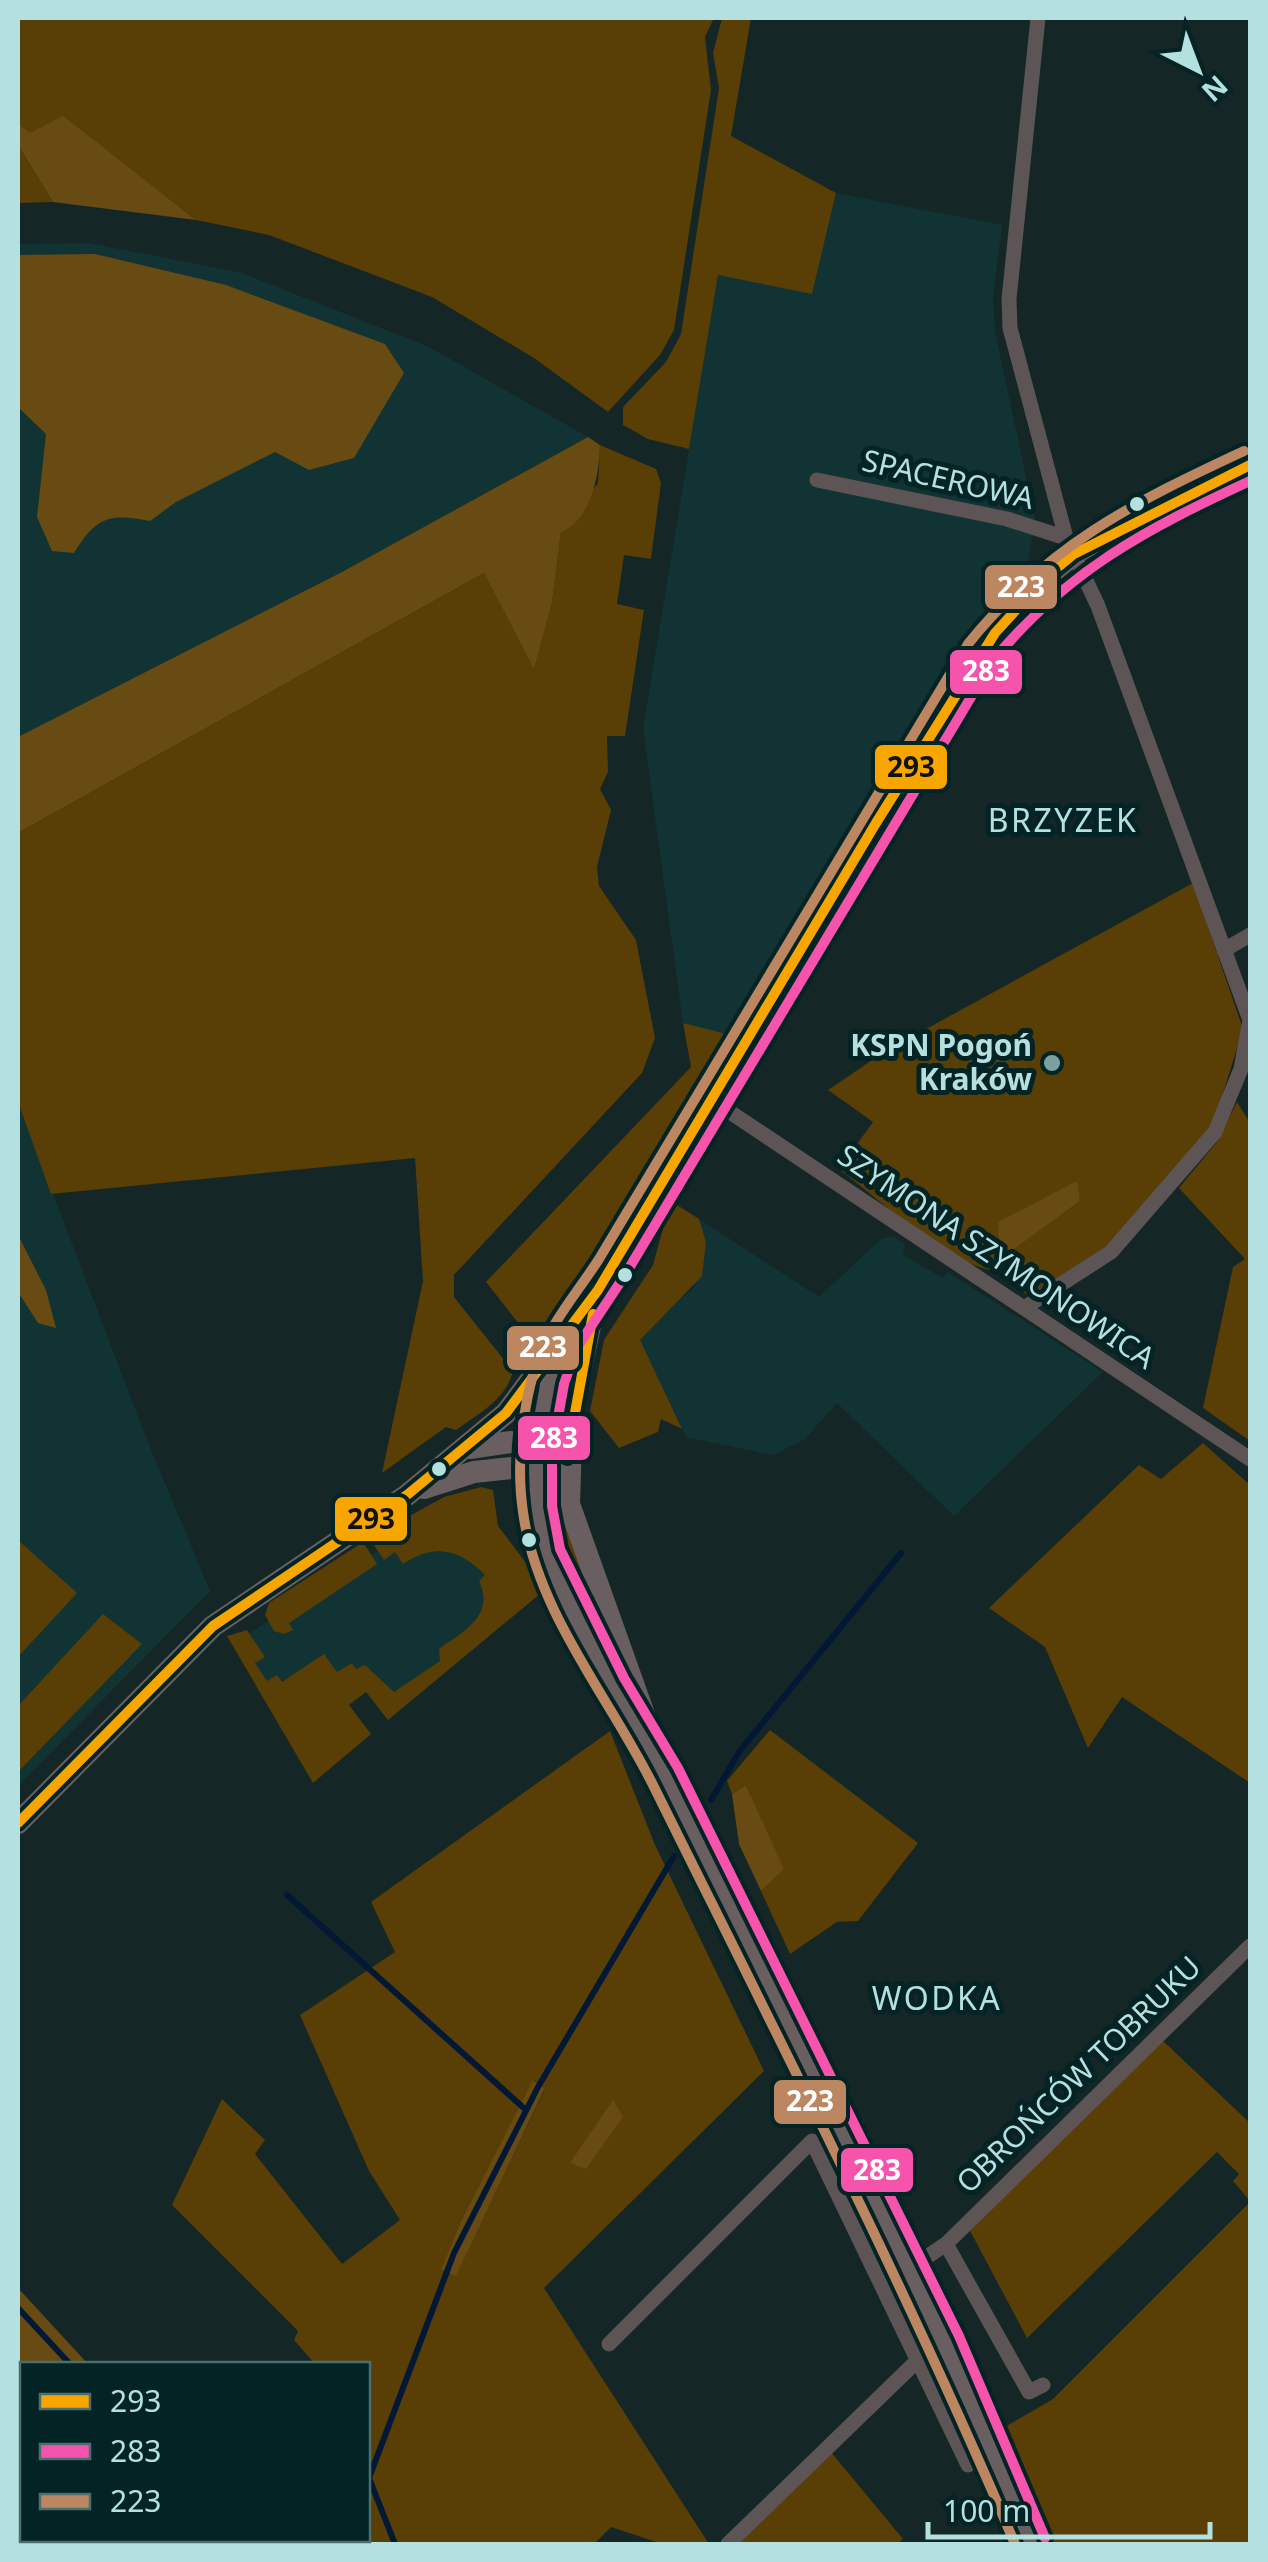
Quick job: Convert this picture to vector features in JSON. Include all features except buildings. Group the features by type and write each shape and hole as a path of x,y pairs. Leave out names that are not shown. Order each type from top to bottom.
{"main road":[{"path":"18,1823 213,1626 281,1576 407,1495 467,1450 506,1413 598,1290 970,668 1016,608 1070,546 1114,530 1250,465"},
{"path":"598,1290 582,1351 567,1457 570,1504 577,1536 666,1775"},
{"path":"562,1342 549,1380 537,1459 536,1507 546,1554 611,1685 666,1775 946,2343 1031,2544"},
{"path":"467,1450 498,1442 537,1459"},
{"path":"407,1495 474,1472 567,1457"}],"street":[{"path":"1024,1308 1111,1252 1215,1132 1241,1069 1250,1020 1167,786 1070,546 1010,324 1038,18"},
{"name":"SPACEROWA","path":"817,480 1007,519 1070,546"},
{"path":"1224,950 1250,935"},
{"name":"SZYMONA SZYMONOWICA","path":"712,1100 1250,1459"},
{"name":"OBROŃCÓW TOBRUKU","path":"909,2269 946,2244 1250,1946"},
{"path":"609,2344 812,2141 968,2465"},
{"path":"946,2244 1029,2392 1043,2385"},
{"path":"728,2544 918,2360 946,2343"}],"shaded area":[{"path":"18,18 714,18 705,37 711,90 674,330 660,355 608,412 534,358 432,297 269,235 196,220 63,117 30,134 18,124"},
{"path":"722,18 751,18 731,136 836,193 812,294 718,275 689,449 648,439 623,425 623,407 666,362 681,334 719,88 713,53"},
{"path":"63,116 196,220 53,202 18,145 18,124 30,133"},
{"path":"18,145 53,202 18,203"},
{"path":"836,193 1002,225 993,297 995,331 1035,519 1027,567 956,658 734,1036 683,1023 643,728 718,274 812,293"},
{"path":"89,243 242,273 429,347 588,437 342,572 18,738 18,244"},
{"path":"95,254 226,285 385,344 404,373 354,458 309,470 275,452 176,502 150,521 105,520 89,532 74,553 52,551 37,517 46,434 18,407 18,255"},
{"path":"588,437 600,445 592,495 580,517 561,532 552,603 534,669 484,573 18,833 18,737 342,572"},
{"path":"600,445 656,469 661,483 651,559 624,555 617,604 644,610 625,736 607,736 608,772 600,789 611,810 597,867 599,886 636,940 655,1038 642,1073 454,1275 454,1297 513,1371 504,1390 456,1430 446,1427 382,1473 423,1281 415,1158 51,1194 18,1102 18,833 484,573 534,668 552,603 561,532 598,483"},
{"name":"KSPN Pogoń Kraków","path":"1193,883 1243,1029 1208,1130 1111,1243 1065,1277 1027,1295 998,1270 961,1259 939,1246 839,1169 873,1122 828,1090 884,1052","holes":["1076,1181 1080,1201 1000,1258"]},
{"path":"683,1023 727,1034 547,1332 534,1343 486,1282 691,1067"},
{"path":"18,1102 147,1440 210,1591 18,1786"},
{"path":"1237,1102 1250,1123 1250,1441 1203,1408 1233,1267 1245,1259 1179,1188 1217,1142"},
{"path":"1077,1181 1080,1201 1000,1259 998,1222"},
{"path":"677,1205 699,1219 706,1242 702,1276 640,1340 682,1429 661,1419 658,1432 619,1448 590,1411 604,1340 653,1265 665,1221"},
{"path":"699,1219 819,1297 881,1239 894,1236 905,1245 903,1255 943,1278 948,1272 1103,1372 954,1516 837,1403 805,1439 773,1455 686,1437 639,1340 666,1309 694,1288"},
{"path":"18,1235 46,1290 56,1328 38,1323 18,1292"},
{"path":"1203,1443 1250,1485 1250,1783 1122,1697 1088,1748 1045,1647 989,1608 1139,1465 1161,1479"},
{"path":"481,1487 493,1490 498,1526 546,1589 388,1720 366,1692 349,1705 371,1734 313,1783 227,1636 247,1630 265,1657 255,1663 267,1681 277,1675 282,1682 324,1654 337,1672 352,1663 356,1669 365,1665 394,1692 440,1661 439,1649 474,1621 483,1604 479,1581 485,1575 466,1559 446,1552 426,1553 403,1564 395,1552 384,1560 369,1538 444,1497"},
{"path":"564,1515 619,1680 565,1575 550,1516"},
{"path":"422,1521 482,1539 500,1613 396,1697 360,1672 267,1692 236,1642"},
{"path":"18,1540 77,1593 18,1657"},
{"path":"363,1542 377,1564 289,1623 293,1630 284,1634 274,1631 265,1615 269,1603"},
{"path":"103,1614 142,1644 18,1772 18,1706"},
{"path":"770,1730 918,1843 858,1921 837,1922 790,1954 761,1891 783,1868 746,1785 732,1794 727,1781"},
{"path":"610,1731 655,1845 764,2071 544,2288 709,2544 662,2544 611,2527 594,2544 245,2544 370,2542 370,2362 313,2362 294,2340 298,2331 172,2205 222,2099 265,2140 255,2154 342,2264 400,2220 369,2171 300,2015 395,1952 371,1902","holes":["534,2080 545,2089 456,2275 442,2271 461,2221"]},
{"path":"746,1785 784,1869 761,1891 739,1844 732,1794"},
{"path":"1162,2040 1250,2123 1250,2201 1233,2181 1239,2174 1217,2152 1027,2338 968,2227"},
{"path":"533,2080 545,2088 456,2276 441,2270 461,2221"},
{"path":"613,2100 623,2117 586,2169 570,2163"},
{"path":"1250,2202 1250,2544 1054,2544 1005,2427 1053,2399"},
{"path":"18,2288 86,2362 20,2362 18,2456"},
{"path":"831,2452 903,2539 897,2544 737,2544"}],"waterway":[{"path":"711,1800 739,1752 901,1553"},
{"path":"370,2475 454,2253 538,2087 674,1856"},
{"path":"287,1895 526,2110"},
{"path":"18,2308 68,2362"},
{"path":"370,2481 395,2544"}],"transit line":[{"name":"223","path":"1015,2544 886,2258 795,2070 655,1789 543,1586 523,1512 521,1445 533,1374 555,1324 599,1259 968,644 1029,580 1094,530 1165,489 1244,451"},
{"name":"293","path":"18,1823 213,1626 407,1495 506,1413 598,1290 876,823 995,633 1046,577 1074,554 1250,465"},
{"name":"283","path":"1045,2538 959,2336 678,1768 624,1678 560,1549 552,1506 552,1451 564,1384 576,1349 625,1275 992,662 1049,602 1110,555 1250,481"},
{"name":"293","path":"567,1457 593,1314"}],"place":[{"name":"KSPN Pogoń Kraków","path":"1052,1063"}],"district":[{"name":"BRZYZEK","path":"1063,821"},
{"name":"WODKA","path":"937,1999"}]}
